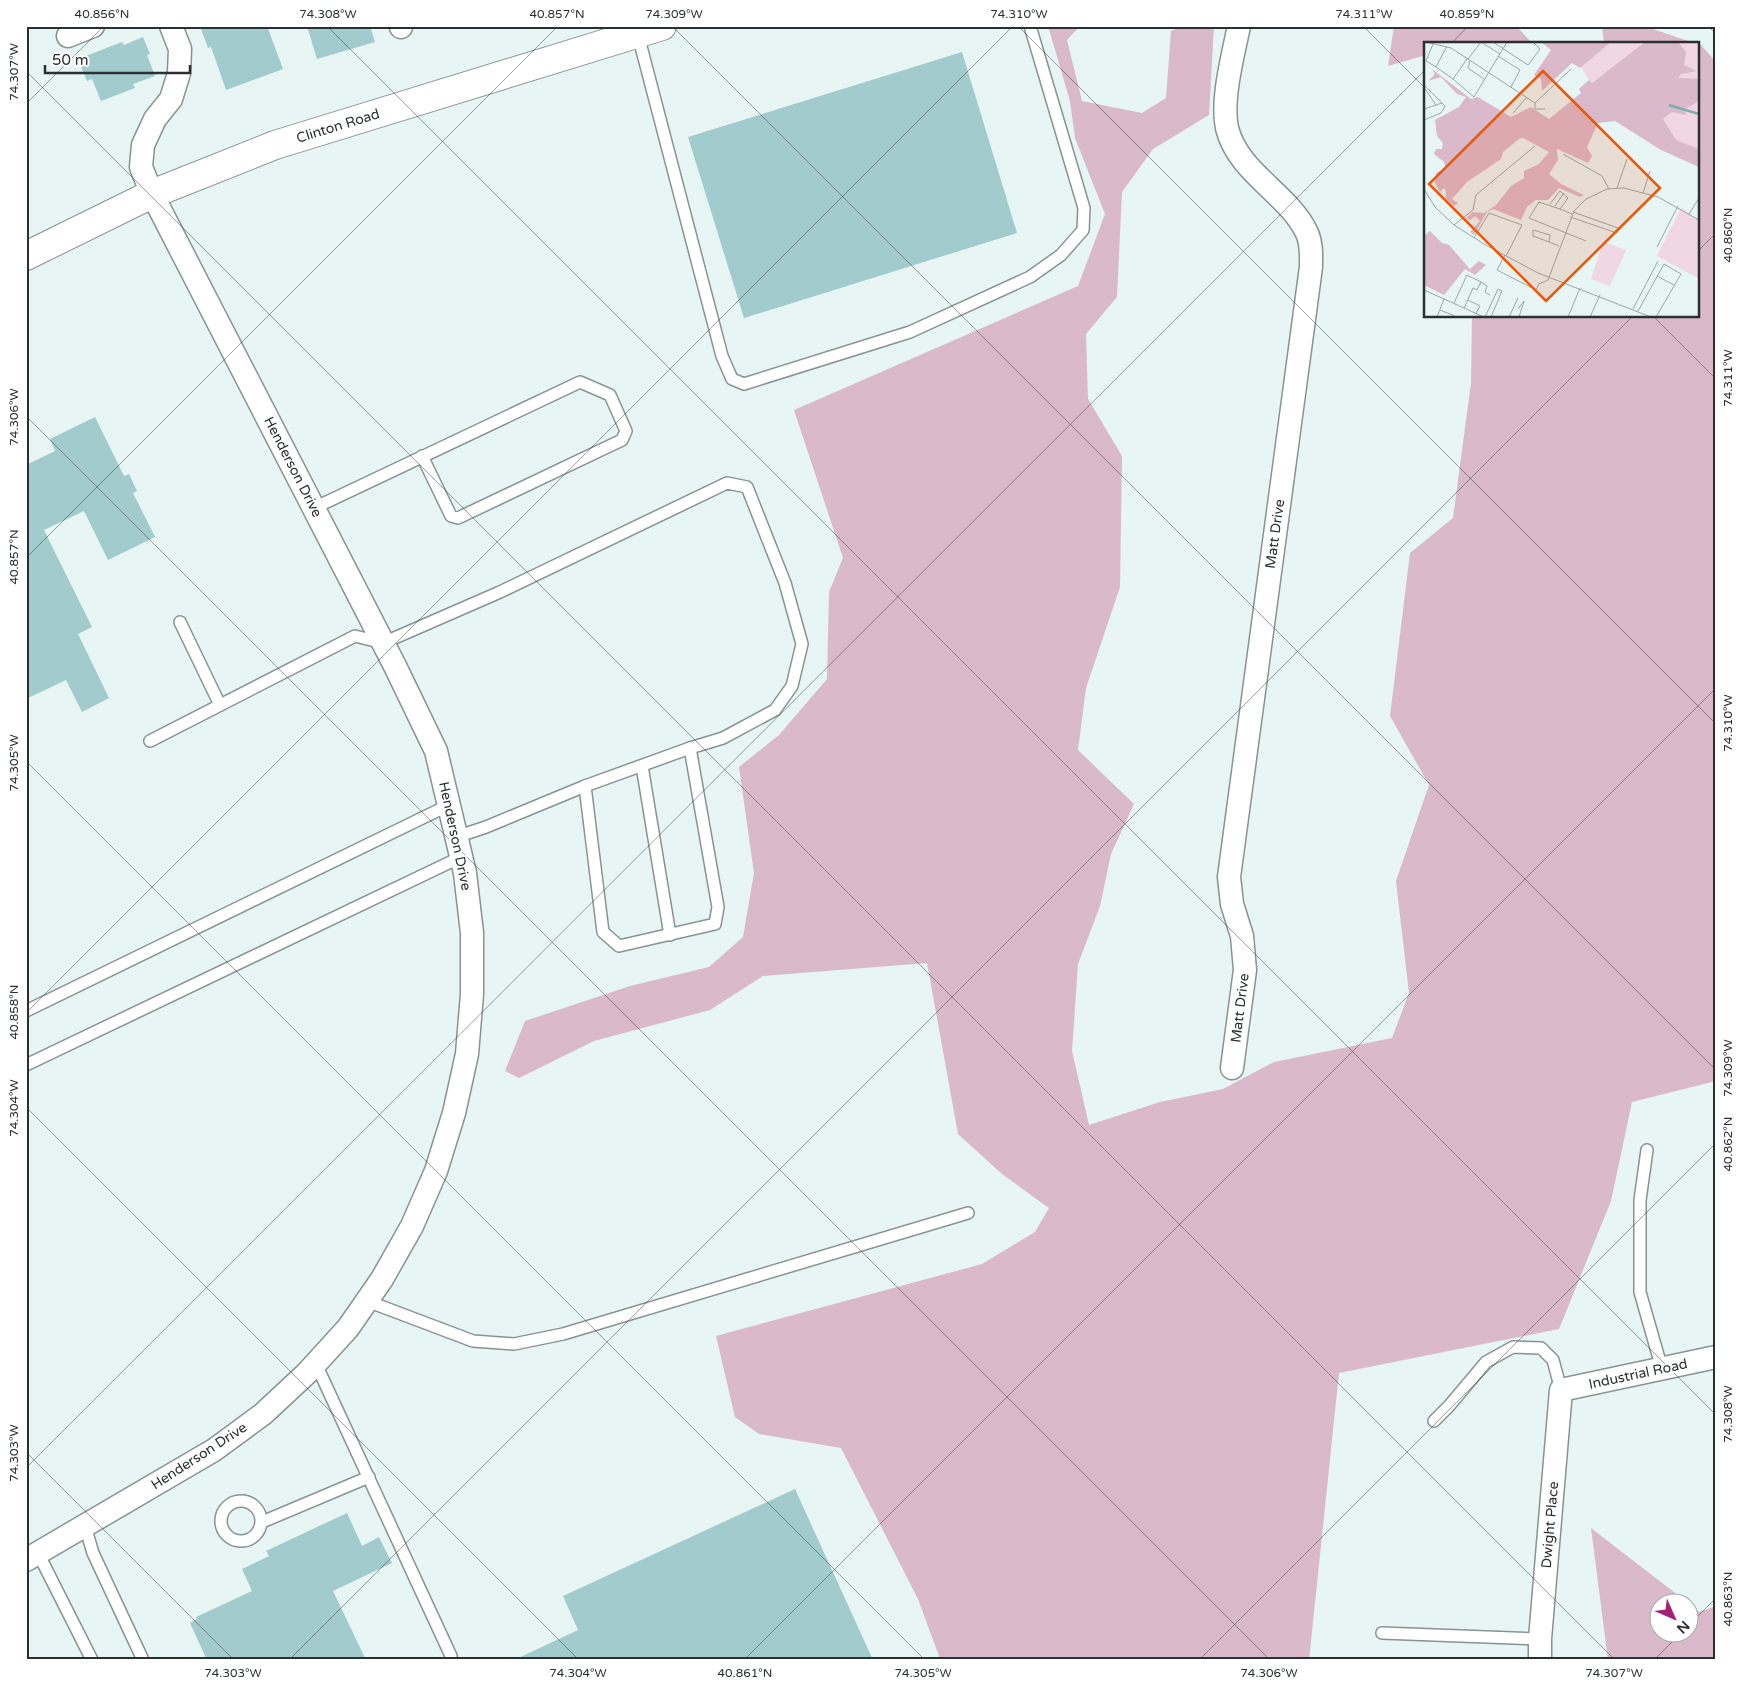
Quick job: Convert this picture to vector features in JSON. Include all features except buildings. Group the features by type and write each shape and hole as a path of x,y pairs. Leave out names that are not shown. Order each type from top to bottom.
{"street":[{"path":"68,36 93,26"},
{"name":"Henderson Drive","path":"32,1556 214,1450 263,1414 316,1364 348,1328 382,1279 412,1226 436,1171 454,1113 466,1054 472,994 472,933 465,873 436,752 383,643 152,194 141,167 143,145 155,119 171,99 179,73 180,50 171,26"},
{"name":"Matt Drive","path":"1232,1068 1246,970 1242,936 1232,904 1229,877 1311,267 1311,249 1308,235 1297,216 1284,200 1264,184 1246,162 1235,146 1227,128 1226,93 1239,26"},
{"name":"Clinton Road","path":"26,256 152,194 275,145 650,29"},
{"name":"Industrial Road","path":"1561,1390 1716,1358"},
{"name":"Dwight Place","path":"1540,1650 1561,1390"}],"lane":[{"path":"650,29 722,356 732,379 744,384 910,332 1030,277 1061,255 1082,230 1084,208 1030,26"},
{"path":"314,508 422,456 580,382 610,395 626,431 622,440 458,518 451,516 422,456"},
{"path":"26,1065 459,847 486,827 585,786 723,738 775,710 792,686 802,644 786,583 746,487 726,483 500,592 383,643 355,636 150,741"},
{"path":"180,622 220,705"},
{"path":"585,786 603,932 619,946 715,924 718,907 690,748"},
{"path":"642,766 670,935"},
{"path":"26,1012 449,805"},
{"path":"1647,1150 1640,1200 1640,1292 1662,1369"},
{"path":"367,1301 473,1341 514,1344 563,1334 968,1213"},
{"path":"1434,1421 1486,1362 1512,1347 1541,1348 1553,1360 1561,1390"},
{"path":"316,1364 451,1656"},
{"path":"262,1522 369,1477"},
{"path":"85,1526 93,1553 143,1660"},
{"path":"32,1556 92,1660"},
{"path":"1382,1633 1540,1650"}],"shaded area":[{"path":"1048,26 1080,26 1067,40 1082,101 1142,113 1166,98 1171,31 1182,26 1214,26 1209,115 1153,149 1122,192 1117,297 1086,334 1088,399 1122,456 1120,587 1086,688 1078,750 1134,804 1111,854 1100,906 1078,964 1072,1051 1089,1125 1160,1102 1223,1089 1274,1062 1392,1038 1409,993 1396,881 1429,785 1390,716 1410,553 1453,518 1471,383 1472,318 1700,318 1700,45 1716,62 1716,1081 1632,1102 1611,1201 1559,1329 1339,1373 1309,1660 939,1660 918,1599 841,1448 759,1434 735,1417 716,1336 982,1264 1035,1232 1049,1208 1002,1174 958,1134 927,963 763,976 710,1010 594,1041 519,1078 505,1071 525,1021 630,986 709,967 743,937 754,873 739,767 779,735 827,679 829,592 843,558 794,410 1078,286 1105,214 1075,138 1070,101"},
{"path":"1394,26 1516,26 1531,42 1424,42 1424,56 1388,66"},
{"path":"1602,26 1644,26 1691,42 1604,42"},
{"path":"1591,1528 1676,1594 1650,1594 1650,1644 1700,1644 1700,1612 1716,1606 1716,1660 1608,1660"}]}
